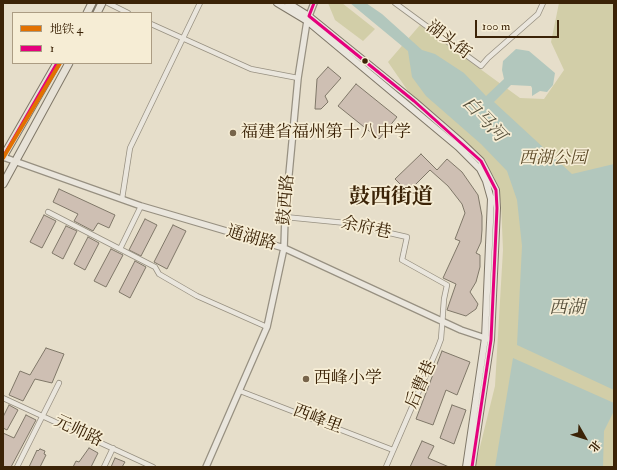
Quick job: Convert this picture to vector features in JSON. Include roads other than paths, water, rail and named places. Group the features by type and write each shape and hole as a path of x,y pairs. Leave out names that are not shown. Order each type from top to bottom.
{"main road":[{"path":"88,12 92,3"},
{"path":"98,12 102,3"},
{"path":"277,3 308,18"},
{"path":"288,3 414,101 460,141 481,161 490,175 496,190 497,208 488,339 472,467"},
{"path":"3,157 56,64"},
{"path":"3,184 68,64"},
{"path":"466,467 488,339"}],"street":[{"path":"108,3 126,12"},
{"path":"122,199 130,148 200,3"},
{"name":"鼓西路","path":"206,467 268,327 284,248 285,217 298,78 308,18 314,3"},
{"name":"湖头街","path":"395,3 481,66 538,14 543,3"},
{"path":"152,24 251,69 298,78"},
{"name":"通湖路","path":"3,157 141,206 284,248 461,330 488,339"},
{"path":"120,249 141,206"},
{"path":"48,212 155,267 158,274 197,296 268,327"},
{"name":"余府巷","path":"285,217 346,223 407,237 402,260 447,285 444,300"},
{"name":"后曹巷","path":"386,467 433,360 441,338 444,300"},
{"path":"17,467 59,383"},
{"name":"西峰里","path":"240,391 393,450"},
{"name":"元帅路","path":"3,398 43,415 153,467"},
{"path":"104,467 113,448"}],"water":[{"name":"西湖","path":"350,3 366,3 382,14 422,50 435,54 464,73 486,96 504,79 502,70 503,61 516,49 529,51 555,73 553,85 547,92 540,91 532,96 531,86 511,85 494,102 572,174 614,164 614,390 517,345 522,246 517,200 507,171 481,144 426,96 412,77 408,51"},
{"name":"西湖","path":"513,358 614,403 614,411 604,431 603,467 495,467"}],"metro line":[{"name":"4","path":"3,158 59,64"}],"place":[{"name":"福建省福州第十八中学","path":"233,133"},
{"name":"西峰小学","path":"306,379"}],"district":[{"name":"鼓西街道","path":"391,198"}],"water label":[{"name":"白马河","path":"483,120"}],"park label":[{"name":"西湖公园","path":"553,159"}]}
